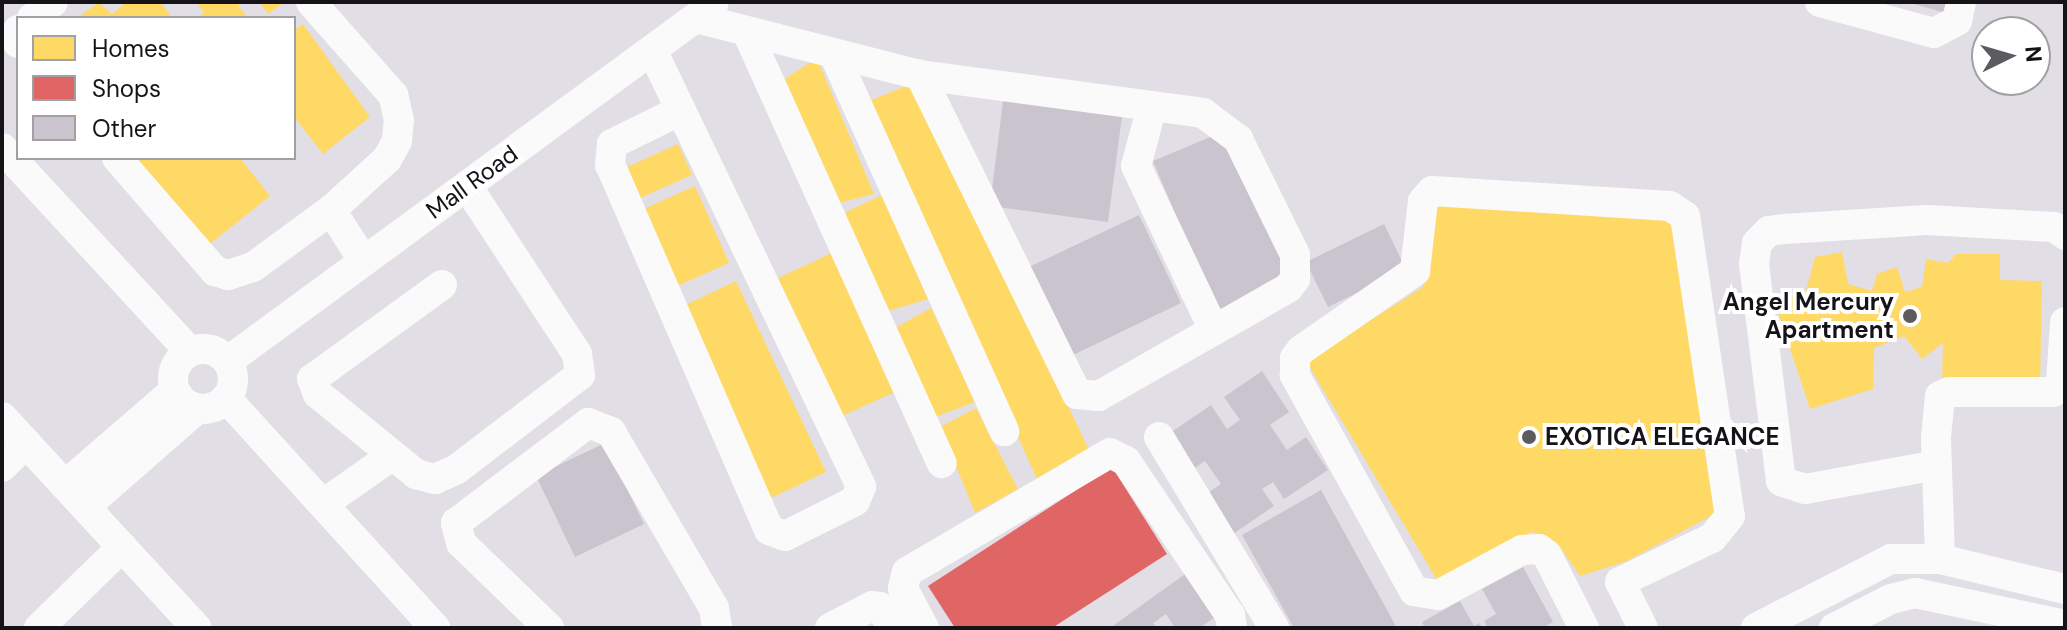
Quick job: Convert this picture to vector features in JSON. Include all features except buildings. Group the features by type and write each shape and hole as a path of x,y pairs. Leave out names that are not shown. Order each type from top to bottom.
{"street":[{"path":"35,16 53,2"},
{"path":"119,160 215,271 228,275 253,267 331,210 387,159 397,141 399,120 393,95 311,2"},
{"path":"1822,2 1934,33 1957,21 1961,2"},
{"path":"706,10 747,32 920,75 1203,113 1224,125 1238,139 1295,255 1295,279 1288,288 1099,396 1077,394 920,75"},
{"name":"Mall Road","path":"228,361 706,10"},
{"path":"747,32 942,463"},
{"path":"652,50 861,487 855,501 785,536 769,530 610,165 612,144 679,111"},
{"path":"834,54 1004,431"},
{"path":"1152,106 1136,166 1214,330"},
{"path":"2,148 189,351"},
{"path":"442,285 312,379 318,394 425,478 446,476 580,375 577,354 467,186"},
{"path":"1584,628 1547,555 1522,550 1438,595 1414,591 1295,375 1301,350 1415,271 1423,201 1432,191 1670,206 1685,216 1730,516 1712,538 1620,582 1643,628"},
{"path":"331,210 363,260"},
{"path":"1937,465 1805,489 1781,481 1754,264 1757,243 1769,231 1927,220 2054,227 2065,235"},
{"path":"1940,559 1937,465 1940,396 1949,392 2053,392 2061,383 2065,322"},
{"path":"206,348 228,361 233,380 226,398 213,407 186,400 173,370 189,351 206,348"},
{"path":"226,398 435,628"},
{"path":"75,496 186,400"},
{"path":"2,417 197,628"},
{"path":"549,628 461,543 456,523 588,423 611,432 714,608 717,628"},
{"path":"1159,437 1274,628"},
{"path":"2,467 26,443"},
{"path":"924,628 903,588 907,572 1110,453 1126,461 1230,615 1232,628"},
{"path":"323,504 393,455"},
{"path":"39,628 122,547"},
{"path":"1756,628 1891,559 1940,559 2065,589"},
{"path":"1834,628 1891,599 1915,593 2065,625"},
{"path":"830,628 872,606 880,607 893,628"}],"place":[{"name":"Angel Mercury Apartment","path":"1910,316"},
{"name":"EXOTICA ELEGANCE","path":"1529,437"}]}
